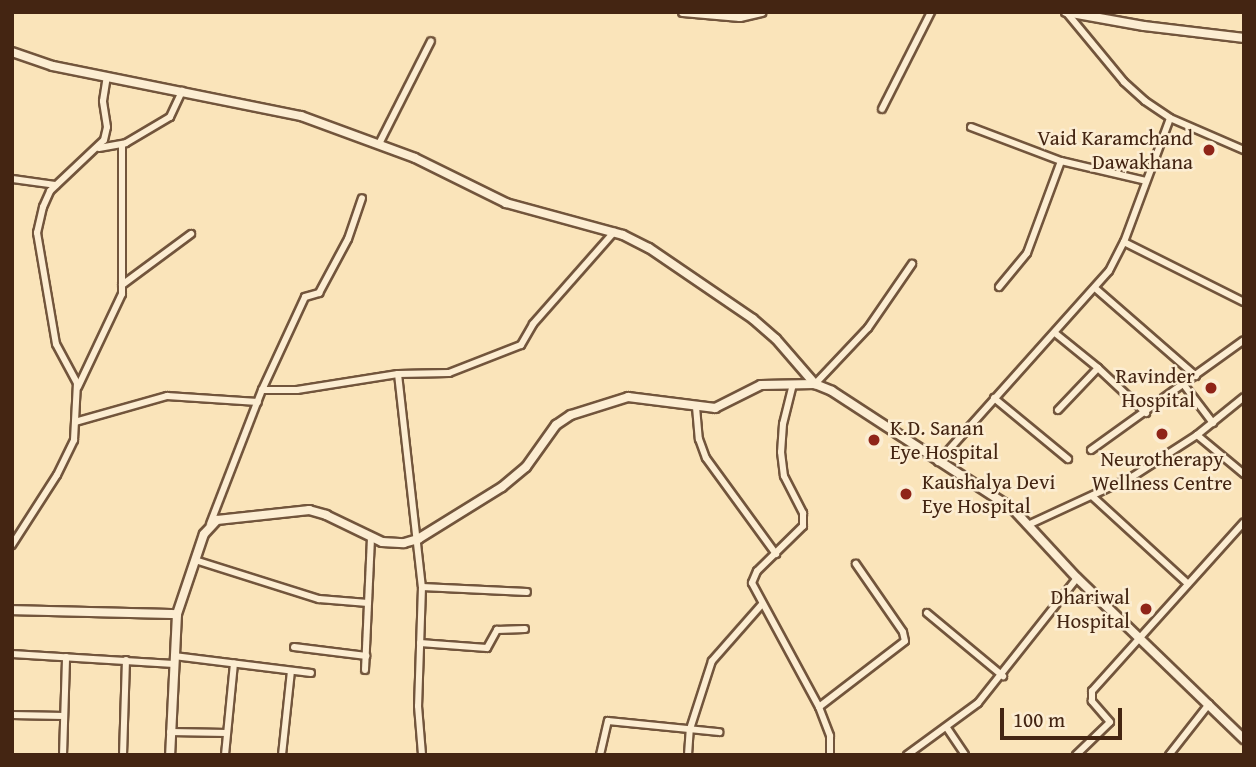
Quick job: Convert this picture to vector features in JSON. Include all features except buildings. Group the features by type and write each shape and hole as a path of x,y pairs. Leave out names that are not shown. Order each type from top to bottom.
{"street":[{"path":"683,12 740,17 761,12"},
{"path":"882,109 931,12"},
{"path":"1066,12 1132,25 1244,38"},
{"path":"1066,12 1135,93 1170,118 1244,150"},
{"path":"380,144 431,41"},
{"path":"12,52 53,66 285,112 415,158 506,203 614,232 649,248 753,319 776,339 815,384"},
{"path":"12,545 70,451 77,389 72,370 56,345 37,233 43,207 56,185 99,148 107,134 103,109 107,77"},
{"path":"99,148 122,145 170,117 182,91"},
{"path":"938,462 1095,288 1124,242 1170,118"},
{"path":"971,127 1061,162 1146,181"},
{"path":"77,389 116,309 122,285 122,145"},
{"path":"999,287 1027,253 1061,162"},
{"path":"12,179 56,185"},
{"path":"170,755 177,614 195,560 262,390 305,297 319,293 348,239 362,198"},
{"path":"262,390 307,388 398,374 449,373 521,345 533,324 614,232"},
{"path":"122,285 191,234"},
{"path":"1124,242 1244,302"},
{"path":"815,384 868,328 912,264"},
{"path":"1095,288 1196,376"},
{"path":"1055,333 1098,368 1146,413"},
{"path":"1091,450 1244,340"},
{"path":"1058,410 1098,368"},
{"path":"398,374 422,587 418,706 422,755"},
{"path":"793,384 783,424 782,466 804,519 798,534 753,577 752,583 819,707 830,736 830,755"},
{"path":"210,524 225,517 309,510 326,515 371,538 394,543 418,539 516,477 556,425 571,415 628,397 715,408 761,385 815,384 832,391 938,462 993,494 1028,525 1077,578 1244,739"},
{"path":"1184,385 1213,422"},
{"path":"75,422 167,396 257,402"},
{"path":"1028,525 1132,477 1197,435 1244,397"},
{"path":"994,398 1068,459"},
{"path":"696,407 699,439 706,458 776,554"},
{"path":"1197,435 1244,474"},
{"path":"1092,496 1188,584"},
{"path":"1076,755 1110,722 1092,701 1091,694 1244,522"},
{"path":"365,670 371,538"},
{"path":"195,560 319,600 368,603"},
{"path":"819,707 905,641 903,632 856,564"},
{"path":"907,755 978,703 1003,676 1077,578"},
{"path":"422,587 527,592"},
{"path":"688,755 690,729 712,661 762,604"},
{"path":"12,610 177,614"},
{"path":"927,613 1003,676"},
{"path":"420,643 487,648 497,630 525,629"},
{"path":"294,647 366,656"},
{"path":"12,654 234,663 311,673"},
{"path":"63,755 66,657"},
{"path":"123,755 126,660"},
{"path":"225,755 234,663"},
{"path":"282,755 291,671"},
{"path":"1169,755 1209,704"},
{"path":"12,715 64,716"},
{"path":"600,755 608,721 719,732"},
{"path":"947,728 965,755"},
{"path":"170,732 227,733"}],"place":[{"name":"Vaid Karamchand Dawakhana","path":"1209,150"},
{"name":"Ravinder Hospital","path":"1211,388"},
{"name":"Neurotherapy Wellness Centre","path":"1162,434"},
{"name":"K.D. Sanan Eye Hospital","path":"874,440"},
{"name":"Kaushalya Devi Eye Hospital","path":"906,494"},
{"name":"Dhariwal Hospital","path":"1146,609"}]}
